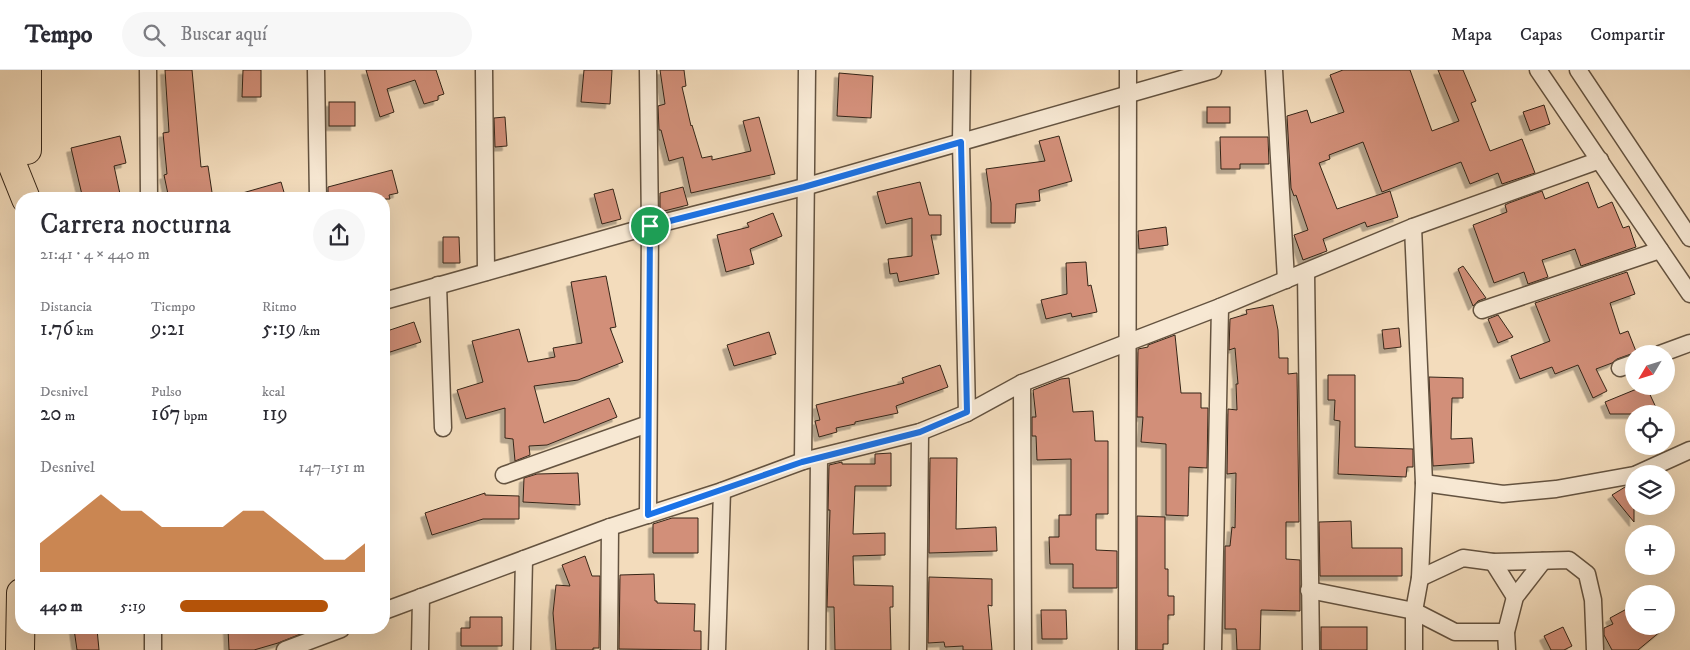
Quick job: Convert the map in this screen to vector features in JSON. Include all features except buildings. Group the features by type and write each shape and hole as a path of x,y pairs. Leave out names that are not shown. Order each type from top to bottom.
{"highway":[{"path":"23,192 8,154 24,70"},
{"path":"20,634 20,650"}],"street":[{"path":"148,70 149,192"},
{"path":"316,70 318,192"},
{"path":"484,70 486,272"},
{"path":"648,70 650,226 648,515"},
{"path":"802,462 806,70"},
{"path":"962,70 961,142 967,412"},
{"path":"1127,650 1128,70"},
{"path":"390,299 650,226 804,187 1213,70"},
{"path":"1274,70 1286,280"},
{"path":"1538,70 1690,294"},
{"path":"1578,70 1690,238"},
{"path":"390,609 610,527 722,491 802,462 920,432 967,412 1022,383 1220,307 1413,227 1600,160"},
{"path":"1413,227 1424,483 1420,578 1414,610 1414,650"},
{"path":"1482,310 1660,250"},
{"path":"1306,272 1311,650"},
{"path":"438,285 443,428"},
{"path":"1213,650 1220,307"},
{"path":"1675,348 1690,343"},
{"path":"1022,383 1023,650"},
{"path":"504,475 648,424"},
{"path":"918,650 920,432"},
{"path":"1657,465 1690,450"},
{"path":"818,650 819,458"},
{"path":"1424,483 1503,494 1556,489 1625,478"},
{"path":"717,650 722,491"},
{"path":"609,650 610,527"},
{"path":"1420,578 1463,558 1493,562 1569,560 1586,574 1593,600 1596,650"},
{"path":"522,650 524,559"},
{"path":"1507,650 1506,632 1515,597 1543,561"},
{"path":"1493,562 1515,597"},
{"path":"1309,590 1414,610 1455,632 1506,632"},
{"path":"420,650 421,597"},
{"path":"153,634 153,650"},
{"path":"285,650 329,636"}],"route":[{"path":"961,142 967,412 920,432 802,462 648,515 650,226 804,187 961,142"}]}
